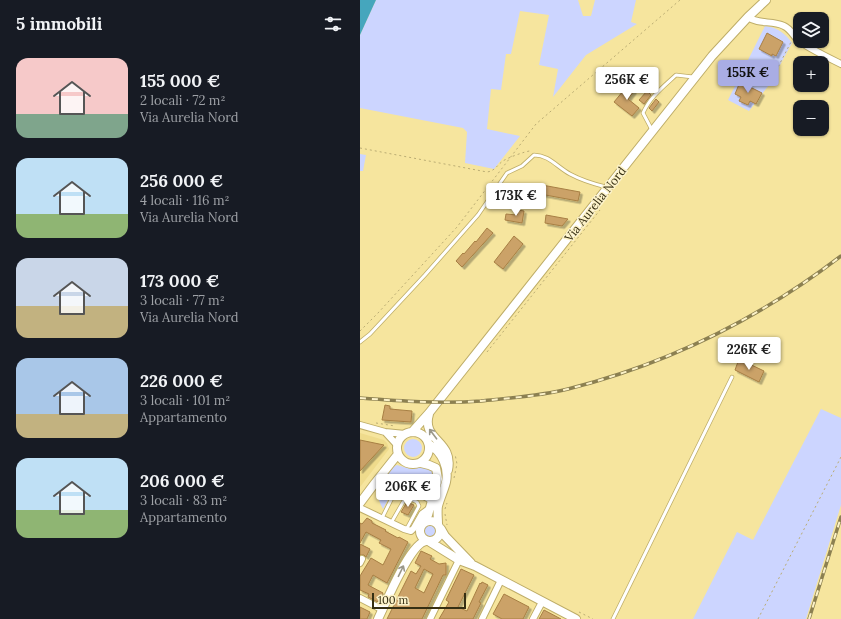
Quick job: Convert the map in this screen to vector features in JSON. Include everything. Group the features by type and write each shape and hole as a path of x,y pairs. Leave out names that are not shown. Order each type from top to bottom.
{"main road":[{"name":"Via Aurelia Nord","path":"409,433 429,413 696,77 725,42 766,0"},
{"path":"429,413 427,426 431,434 446,450 449,460 450,480 438,505 445,536 475,566"},
{"path":"450,480 444,461 438,451 430,445 428,440 421,434 409,433 402,437 397,445 398,454 401,459 410,464 421,463 429,465 436,468 438,474 428,515 421,526 421,536 459,560 475,566 542,602 577,615"},
{"path":"421,463 428,456 430,445"},
{"path":"360,503 398,454"},
{"path":"423,523 426,521 433,521 442,526"},
{"path":"378,619 409,556 420,543 433,541 439,538 442,526"}],"street":[{"path":"748,17 763,23 786,26 793,35"},
{"path":"812,48 841,64"},
{"path":"360,425 385,432 409,433"},
{"path":"385,432 397,445"},
{"path":"360,508 406,530 413,530 422,514 431,505"},
{"path":"430,619 459,560"},
{"path":"482,619 501,580"},
{"path":"360,598 383,610"},
{"path":"534,619 542,602"}],"lane":[{"path":"652,131 643,113 647,104 656,93 676,75 696,77"},
{"path":"360,342 370,334 410,291 478,215 507,173 522,166 534,155 547,157 569,174 608,188"},
{"path":"613,619 732,377"},
{"path":"382,518 399,484 431,505"},
{"path":"391,523 406,497 417,502 419,506 406,530"}],"path":[{"path":"360,331 383,308 456,227 536,124 680,0"},
{"path":"767,83 775,73 793,38"},
{"path":"360,148 487,172 491,172 501,161 526,151 532,151 534,155"},
{"path":"487,352 604,205"},
{"path":"372,422 399,427"},
{"path":"450,480 457,464 454,451"},
{"path":"758,619 841,458"},
{"path":"442,526 446,522 445,510 448,499"},
{"path":"577,615 593,619"}],"shaded area":[{"path":"360,0 376,0 360,35"},
{"path":"376,0 578,0 583,16 591,16 595,0 636,0 631,22 637,24 586,55 553,97 558,69 539,65 549,15 520,11 511,54 506,54 501,90 491,89 487,129 520,136 494,169 465,163 467,132 463,128 360,108 360,35"},
{"path":"765,26 781,32 792,43 769,85 749,111 728,100"},
{"path":"360,154 366,155 363,171 360,171"},
{"path":"821,409 841,418 841,505 806,619 693,619 737,532 753,540"},
{"path":"360,433 384,440 389,449 360,487"},
{"path":"413,439 419,442 422,448 419,454 413,457 407,454 404,448 407,442"},
{"path":"397,465 411,469 424,467 433,470 436,477 430,498 428,498 430,493 400,477 383,509 378,495 379,486 383,477"},
{"path":"430,524 435,526 437,531 435,536 430,538 425,536 423,531 425,526"}],"building":[{"path":"767,33 783,42 776,56 772,54 772,56 759,49"},
{"path":"753,62 762,67 764,62 773,66 766,80 764,79 762,82 751,76 752,72 749,70"},
{"path":"740,82 762,93 756,104 750,101 748,105 739,101 741,97 735,94"},
{"path":"628,85 634,91 628,99 639,108 632,116 614,102"},
{"path":"647,91 651,95 644,104 639,100"},
{"path":"656,99 659,102 652,111 649,108"},
{"path":"542,185 580,192 578,201 540,194"},
{"path":"518,210 524,211 522,223 505,220 506,214 517,215"},
{"path":"546,215 568,219 562,226 545,223"},
{"path":"487,228 493,233 462,267 456,261 475,241 476,242"},
{"path":"514,236 523,244 503,269 494,262"},
{"path":"739,359 764,371 759,382 735,370"},
{"path":"385,405 390,406 390,409 412,411 411,422 382,420"},
{"path":"360,440 384,445 360,471"},
{"path":"407,502 414,505 408,515 401,512"},
{"path":"367,518 372,521 372,523 386,530 385,531 408,542 387,583 373,575 368,585 383,593 378,602 368,597 369,594 360,590 360,576 371,558 383,565 391,549 379,543 381,540 366,532 360,543 360,523 362,524"},
{"path":"360,544 370,549 366,557 364,555 360,555"},
{"path":"421,551 432,556 430,559 439,564 446,563 446,575 443,575 422,619 387,619 411,571 416,574 421,566 415,563","holes":["424,569 433,574 424,593 415,588"]},
{"path":"461,569 474,575 458,607 467,611 480,583 481,584 482,582 488,585 479,602 481,603 473,619 439,619 449,602 446,600"},
{"path":"504,594 529,607 523,619 502,619 493,614"},
{"path":"360,607 370,612 367,619 360,619"},
{"path":"544,610 561,619 539,619"}],"railway":[{"path":"360,398 436,402 481,401 547,393 605,379 677,352 745,319 778,299 841,256"},
{"path":"809,619 841,517"}]}
